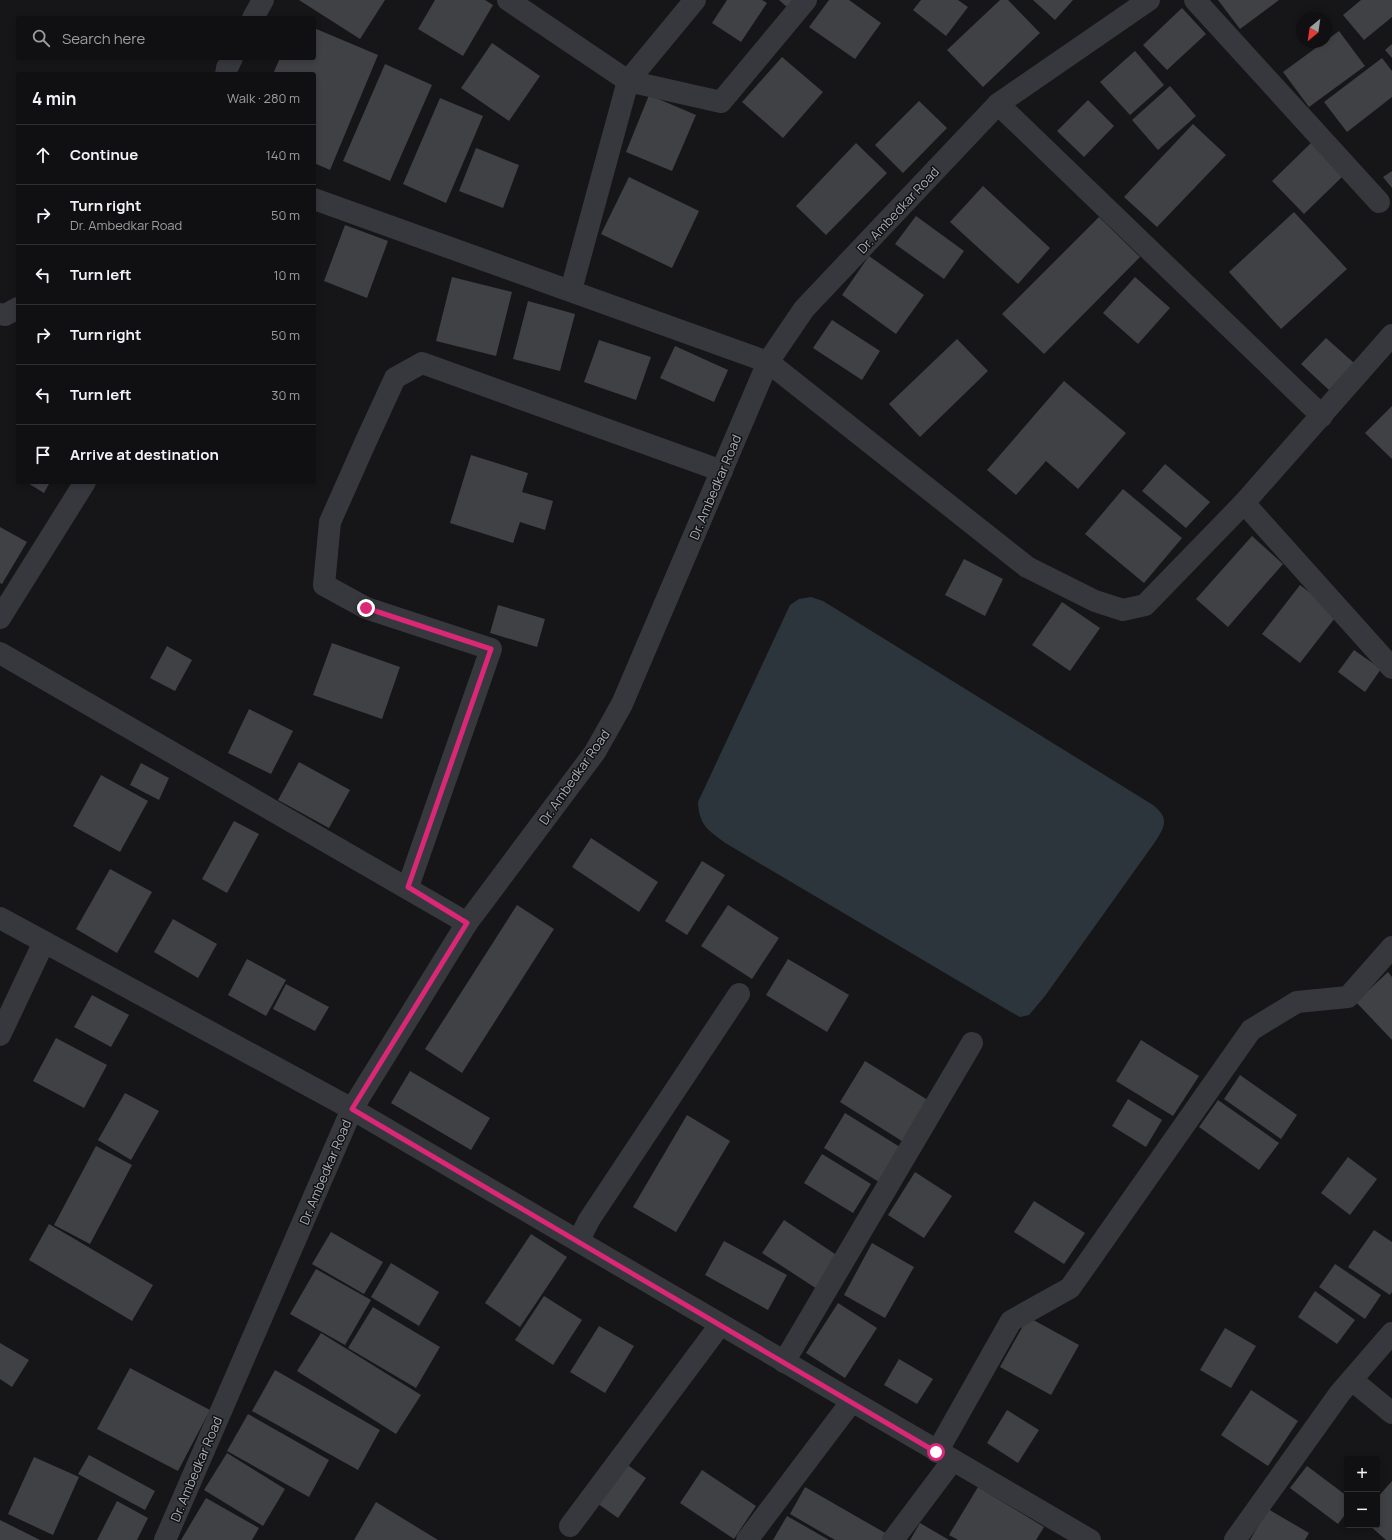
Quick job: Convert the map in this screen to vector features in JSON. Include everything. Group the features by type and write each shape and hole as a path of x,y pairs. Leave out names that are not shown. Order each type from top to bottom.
{"street":[{"path":"254,16 263,0"},
{"path":"508,0 628,81 721,102 806,0"},
{"path":"571,290 628,81 695,0"},
{"name":"Dr. Ambedkar Road","path":"165,1540 352,1109 467,923 595,752 622,704 768,362 804,309 998,104 1150,0"},
{"path":"1195,0 1379,202"},
{"path":"226,72 231,60"},
{"path":"998,104 1322,416"},
{"path":"316,200 768,362 1027,567 1095,601 1123,610 1145,604 1244,503 1322,416 1389,345"},
{"path":"0,314 5,315 16,309"},
{"path":"408,887 491,649 366,608 324,585 330,522 395,378 422,363 722,471"},
{"path":"0,618 84,484"},
{"path":"1244,503 1392,668"},
{"path":"0,653 408,887 467,923"},
{"path":"0,918 352,1109 579,1240 720,1325 945,1456 1078,1537"},
{"path":"0,1035 44,942"},
{"path":"893,1540 945,1456 1011,1321 1070,1288 1251,1030 1297,1002 1348,997 1392,947"},
{"path":"579,1240 589,1220 739,994"},
{"path":"784,1362 972,1043"},
{"path":"570,1526 720,1325"},
{"path":"1235,1540 1340,1393 1392,1333"},
{"path":"1352,1380 1392,1413"},
{"path":"747,1540 852,1401"}],"shaded area":[{"path":"811,597 823,601 1153,805 1162,814 1164,822 1162,831 1155,842 1045,996 1029,1015 1020,1017 1011,1012 727,844 706,827 700,817 698,802 790,605 799,599"}],"building":[{"path":"299,0 385,0 360,39"},
{"path":"435,0 485,0 493,5 463,56 418,29"},
{"path":"727,0 762,0 767,3 741,42 712,23"},
{"path":"779,0 796,0 788,8"},
{"path":"829,0 849,0 881,23 855,59 809,27"},
{"path":"921,0 958,0 968,7 946,36 913,10"},
{"path":"1000,0 1008,0 1040,33 983,87 947,50"},
{"path":"1033,0 1073,0 1055,20"},
{"path":"1218,0 1279,0 1240,29"},
{"path":"1361,0 1392,0 1392,17 1364,40 1343,15"},
{"path":"1182,8 1206,34 1167,70 1143,45"},
{"path":"316,29 378,55 330,170 316,164 316,72 274,72 279,60 316,60"},
{"path":"1339,31 1365,66 1309,107 1283,72 1316,48 1332,48 1332,36"},
{"path":"492,43 540,76 509,121 461,88"},
{"path":"1392,44 1392,58 1385,50"},
{"path":"1135,51 1164,85 1130,115 1100,82"},
{"path":"782,57 823,92 783,138 742,102"},
{"path":"1382,58 1392,71 1392,97 1347,132 1324,102"},
{"path":"385,64 432,85 390,181 343,161"},
{"path":"1170,86 1196,116 1158,150 1132,120"},
{"path":"649,95 696,115 672,171 626,152"},
{"path":"440,98 483,116 446,203 403,184"},
{"path":"1088,100 1114,126 1084,157 1057,131"},
{"path":"919,101 947,128 903,173 875,145"},
{"path":"1193,124 1226,155 1157,227 1124,197"},
{"path":"856,143 887,173 826,235 796,206"},
{"path":"1311,143 1343,176 1304,214 1272,181"},
{"path":"476,148 519,165 503,208 459,191"},
{"path":"1392,171 1392,188 1383,177"},
{"path":"629,177 699,211 672,268 601,234"},
{"path":"983,186 1050,248 1018,284 950,222"},
{"path":"1294,212 1347,269 1281,329 1229,272"},
{"path":"916,216 964,251 944,279 895,244"},
{"path":"1099,217 1140,257 1044,354 1002,314"},
{"path":"345,225 388,241 367,298 324,281"},
{"path":"869,256 924,295 896,334 842,295"},
{"path":"452,277 512,292 496,356 436,341"},
{"path":"1135,277 1170,308 1138,344 1103,313"},
{"path":"528,301 575,314 560,371 513,359"},
{"path":"832,320 880,351 862,380 813,348"},
{"path":"1326,338 1354,363 1329,390 1301,364"},
{"path":"957,339 988,371 920,437 889,404"},
{"path":"599,340 651,357 636,400 584,382"},
{"path":"675,346 728,370 714,402 660,378"},
{"path":"1064,381 1126,433 1078,489 1046,461 1016,495 987,470"},
{"path":"1392,406 1392,459 1365,433"},
{"path":"471,455 528,473 522,492 553,501 545,530 520,522 513,543 450,523"},
{"path":"1165,464 1210,502 1186,528 1142,491"},
{"path":"29,484 49,484 44,493"},
{"path":"1123,489 1182,538 1144,583 1085,534"},
{"path":"0,527 27,542 2,584 0,583"},
{"path":"1252,536 1283,564 1228,627 1196,599"},
{"path":"964,559 1003,579 985,616 945,595"},
{"path":"1300,585 1338,614 1300,663 1262,634"},
{"path":"1062,602 1100,628 1070,671 1032,645"},
{"path":"498,605 545,619 537,647 490,633"},
{"path":"332,643 400,667 382,719 313,695"},
{"path":"167,646 192,660 175,691 150,678"},
{"path":"1354,650 1381,669 1365,692 1338,672"},
{"path":"249,709 293,731 271,774 228,753"},
{"path":"299,762 350,790 329,828 278,800"},
{"path":"141,763 169,778 159,800 130,785"},
{"path":"101,775 148,801 120,852 73,826"},
{"path":"234,821 259,834 227,893 202,879"},
{"path":"591,838 658,882 639,912 572,867"},
{"path":"702,861 725,875 687,935 665,921"},
{"path":"110,869 152,892 117,953 76,929"},
{"path":"517,905 554,929 462,1073 425,1049"},
{"path":"728,905 779,938 752,979 701,946"},
{"path":"173,919 217,944 198,978 154,952"},
{"path":"247,959 286,980 266,1016 228,995"},
{"path":"788,959 849,995 827,1032 766,995"},
{"path":"1388,972 1392,977 1392,1040 1356,1002"},
{"path":"286,984 329,1007 315,1031 273,1009"},
{"path":"92,995 129,1015 111,1047 74,1027"},
{"path":"56,1038 107,1065 84,1108 33,1081"},
{"path":"1141,1040 1199,1076 1173,1116 1116,1081"},
{"path":"865,1061 931,1102 905,1143 840,1102"},
{"path":"410,1071 490,1118 471,1150 391,1103"},
{"path":"1240,1075 1297,1115 1281,1139 1224,1099"},
{"path":"125,1093 159,1111 131,1160 98,1140"},
{"path":"1128,1099 1162,1120 1146,1147 1112,1126"},
{"path":"1218,1100 1279,1143 1259,1170 1199,1127"},
{"path":"845,1113 900,1147 879,1182 824,1148"},
{"path":"687,1115 730,1141 676,1232 633,1207"},
{"path":"96,1146 132,1165 90,1244 54,1225"},
{"path":"822,1154 871,1184 853,1213 804,1183"},
{"path":"1348,1157 1377,1179 1350,1215 1321,1193"},
{"path":"915,1172 952,1196 924,1238 888,1215"},
{"path":"1034,1201 1085,1233 1064,1264 1014,1232"},
{"path":"784,1220 838,1256 817,1289 762,1253"},
{"path":"49,1224 153,1285 132,1321 29,1260"},
{"path":"1374,1230 1392,1242 1392,1292 1390,1295 1348,1267"},
{"path":"331,1232 383,1262 364,1294 312,1264"},
{"path":"531,1234 567,1257 520,1327 485,1303"},
{"path":"724,1241 787,1275 768,1310 705,1275"},
{"path":"872,1243 914,1267 885,1318 844,1295"},
{"path":"391,1263 439,1292 419,1326 371,1297"},
{"path":"1335,1264 1381,1295 1365,1319 1319,1287"},
{"path":"316,1269 371,1300 345,1345 290,1314"},
{"path":"1315,1291 1355,1320 1337,1344 1298,1317"},
{"path":"544,1296 582,1320 553,1365 515,1340"},
{"path":"838,1303 877,1328 845,1378 806,1353"},
{"path":"373,1307 440,1347 416,1388 348,1348"},
{"path":"1028,1317 1079,1345 1051,1395 1000,1367"},
{"path":"599,1326 634,1346 605,1393 570,1372"},
{"path":"1225,1328 1256,1346 1231,1388 1200,1370"},
{"path":"321,1333 421,1395 396,1434 297,1371"},
{"path":"0,1343 29,1360 12,1387 0,1379"},
{"path":"899,1359 933,1379 917,1404 884,1385"},
{"path":"130,1368 210,1410 178,1471 97,1429"},
{"path":"275,1370 380,1430 358,1470 252,1411"},
{"path":"1251,1390 1298,1421 1268,1466 1221,1435"},
{"path":"1007,1410 1039,1430 1018,1463 987,1443"},
{"path":"248,1414 329,1460 309,1497 227,1451"},
{"path":"227,1453 285,1489 263,1526 204,1490"},
{"path":"89,1455 155,1491 145,1510 78,1474"},
{"path":"34,1457 79,1477 53,1535 8,1514"},
{"path":"622,1461 646,1478 618,1518 594,1501"},
{"path":"1307,1466 1344,1494 1344,1516 1338,1524 1290,1488"},
{"path":"702,1470 756,1506 734,1539 680,1503"},
{"path":"1392,1481 1392,1540 1386,1540 1372,1528 1380,1528 1380,1495"},
{"path":"805,1487 887,1534 883,1540 835,1540 790,1514"},
{"path":"978,1487 1044,1527 1036,1540 958,1540 949,1535"},
{"path":"206,1498 259,1528 252,1540 181,1540"},
{"path":"117,1501 148,1518 137,1540 97,1540"},
{"path":"376,1502 438,1540 354,1540"},
{"path":"1268,1509 1309,1533 1305,1540 1250,1540"},
{"path":"787,1516 829,1540 773,1540"},
{"path":"0,1520 40,1540 0,1540"},
{"path":"920,1523 949,1540 910,1540"}],"route":[{"path":"366,608 491,649 408,887 467,923 352,1109 579,1240 936,1452"}]}
